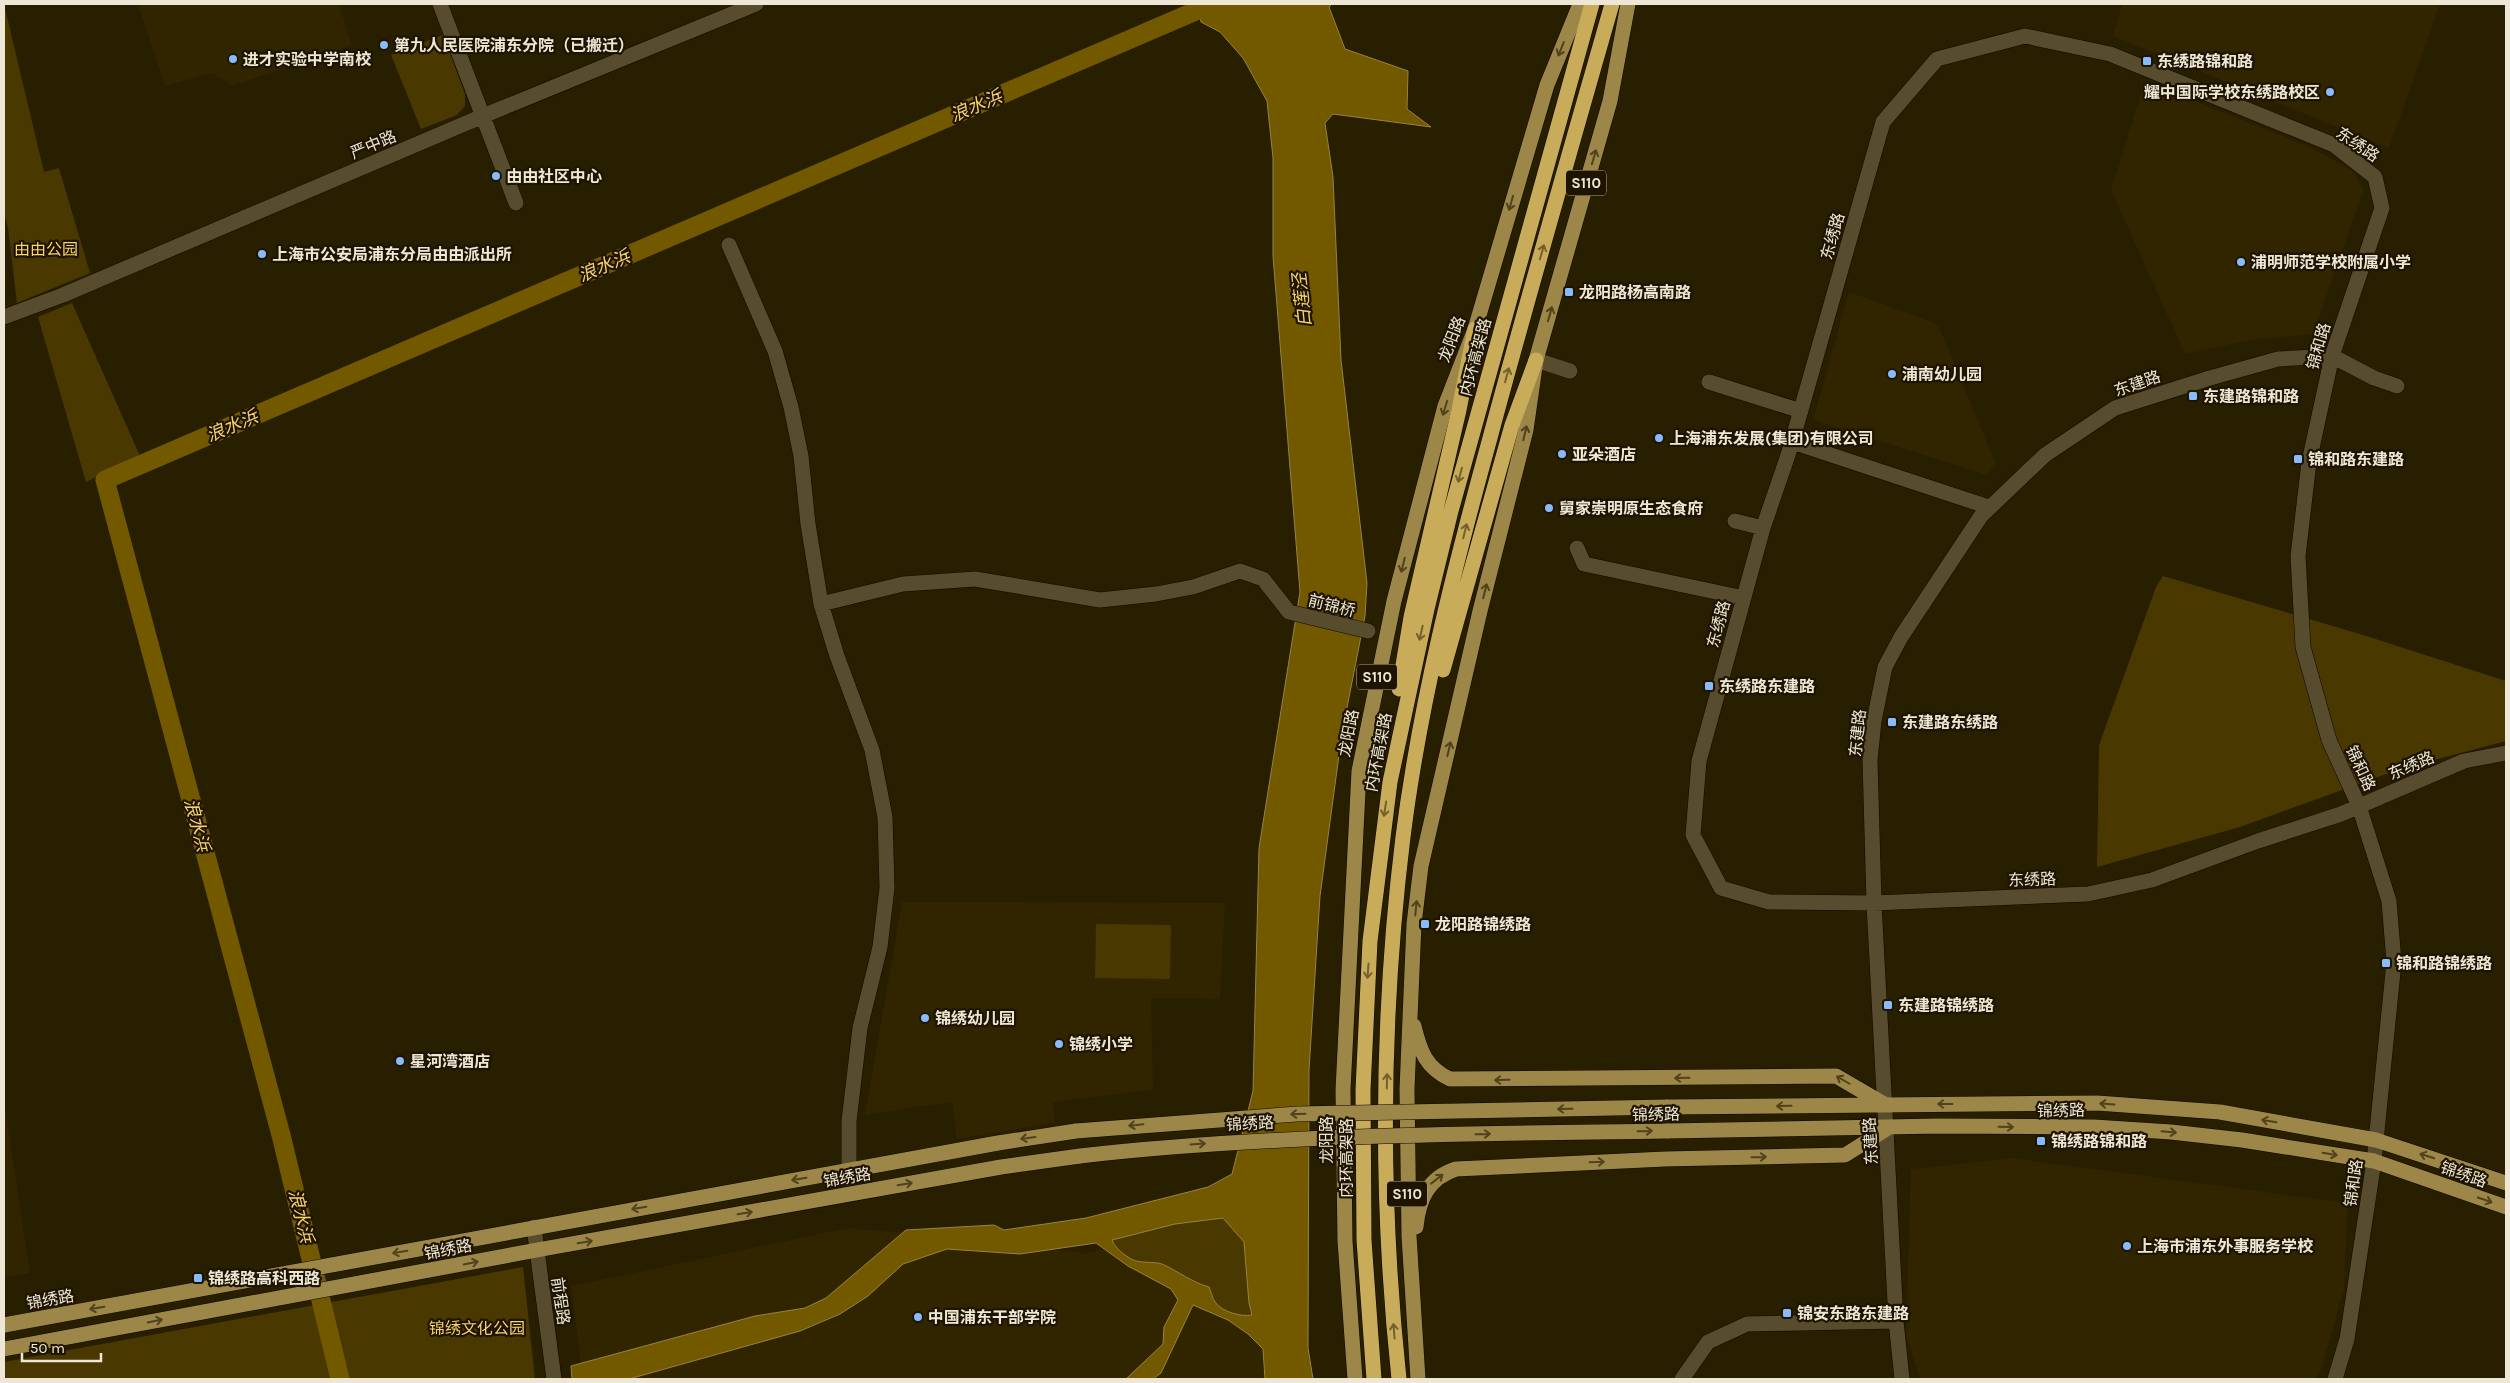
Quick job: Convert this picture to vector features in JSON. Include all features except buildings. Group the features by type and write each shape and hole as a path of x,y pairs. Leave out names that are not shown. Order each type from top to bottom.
{"highway":[{"name":"内环高架路","path":"1374,1379 1364,1240 1363,1090 1370,941 1390,782 1426,609 1450,511 1592,4"},
{"path":"1399,1379 1388,1239 1387,1090 1393,943 1411,784 1445,614 1514,349 1612,4"},
{"path":"1390,782 1400,684 1411,617 1460,410 1475,329"},
{"path":"1411,784 1509,435 1536,360"}],"main road":[{"name":"龙阳路","path":"1355,1379 1345,1241 1343,1090 1359,770 1394,601 1418,503 1445,406 1475,329 1537,116 1553,69 1580,4"},
{"name":"S110","path":"1418,1379 1407,1176 1409,1009 1414,924 1421,866 1480,611 1526,430 1536,360 1610,101 1628,4"},
{"path":"1409,1009 1424,1058 1431,1068 1450,1079 1836,1076 1886,1105"},
{"name":"锦绣路","path":"4,1325 998,1143 1076,1131 1297,1114 1666,1107 2097,1103 2220,1112 2376,1140 2506,1183"},
{"name":"锦绣路","path":"4,1350 537,1250 1001,1167 1152,1148 1298,1138 1667,1131 2094,1127 2242,1140 2374,1161 2506,1207"},
{"path":"1414,1326 1415,1243 1418,1209 1429,1186 1447,1172 1475,1167 1845,1155 1888,1128"}],"street":[{"path":"440,4 516,203"},
{"name":"严中路","path":"4,317 63,295 483,116 756,4"},
{"name":"东绣路","path":"2376,177 2334,145 2110,54 2025,36 1937,59 1883,122 1792,442 1763,528 1699,761 1693,835 1721,888 1770,902 1874,903 2088,894 2152,880 2359,806 2464,761 2506,753"},
{"name":"锦和路","path":"2335,1379 2347,1338 2374,1161 2394,962 2389,901 2359,806 2329,740 2303,647 2298,556 2308,462 2332,356 2382,208 2376,177"},
{"path":"729,245 775,351 791,407 802,456 808,524 821,604 837,656 872,750 884,817 887,888 880,947 860,1028 849,1121 849,1170"},
{"path":"2332,356 2374,378 2397,386"},
{"name":"东建路","path":"1902,1379 1896,1321 1888,1128 1874,903 1870,760 1874,721 1884,667 1901,637 1989,507 2045,455 2116,408 2278,358 2332,356"},
{"path":"1536,360 1570,371"},
{"path":"1709,382 1801,411"},
{"path":"1792,442 1989,507"},
{"path":"1735,521 1763,528"},
{"path":"1577,548 1584,564 1744,598"},
{"name":"前锦桥","path":"821,604 903,584 975,578 1100,600 1156,594 1193,587 1240,571 1262,580 1289,612 1368,631"},
{"name":"前程路","path":"534,1227 554,1379"},
{"path":"1682,1379 1708,1342 1747,1324 1896,1321"}],"shaded area":[{"name":"进才实验中学南校","path":"138,4 339,4 352,45 232,86 212,73 165,86"},
{"name":"耀中国际学校东绣路校区","path":"2122,4 2440,4 2389,148 2113,36"},
{"name":"浦明师范学校附属小学","path":"2145,81 2312,148 2351,170 2364,189 2313,334 2250,340 2185,354 2111,190"},
{"name":"浦南幼儿园","path":"1849,292 1930,321 1939,327 1996,464 1987,475 1813,420"},
{"name":"锦绣小学","path":"902,902 1225,903 1220,999 1151,998 1153,1090 1053,1102 1055,1123 957,1139 952,1102 865,1115"},
{"path":"4,1113 6,1113 30,1273 4,1278"},
{"name":"上海市浦东外事服务学校","path":"2011,1158 2348,1203 2344,1289 2322,1367 2316,1379 1920,1379 1906,1334 1911,1169"},
{"name":"中国浦东干部学院","path":"1257,1216 1265,1379 583,1379 571,1286 848,1228 952,1237 1085,1253"}],"green space":[{"name":"由由公园","path":"4,4 44,172 59,168 90,273 17,303 8,228 4,212"},
{"path":"443,35 465,94 465,106 457,115 421,129 391,55"},
{"path":"72,303 140,456 86,482 38,317"},
{"path":"2163,576 2360,634 2506,681 2506,741 2400,769 2240,827 2097,867 2099,745 2156,587"},
{"path":"1096,924 1171,925 1170,979 1095,978"},
{"path":"1223,1218 1244,1242 1249,1303 1253,1315 1238,1314 1222,1309 1214,1300 1209,1287 1197,1283 1162,1264 1131,1259 1115,1245 1112,1239 1175,1224"},
{"name":"锦绣文化公园","path":"523,1267 535,1379 4,1379 4,1362"}],"water":[{"name":"白莲泾","path":"1198,4 1332,4 1329,7 1345,49 1408,71 1407,109 1431,127 1333,114 1325,123 1333,177 1341,360 1367,583 1365,616 1342,733 1320,896 1309,1070 1308,1348 1313,1379 1265,1379 1263,1349 1248,1334 1228,1320 1193,1305 1161,1373 1153,1379 1126,1379 1163,1344 1164,1327 1178,1300 1171,1289 1128,1266 1096,1243 1020,1254 947,1249 903,1264 868,1296 840,1314 800,1331 629,1379 572,1379 571,1366 755,1316 805,1308 826,1298 906,1230 994,1225 1004,1230 1086,1218 1208,1187 1232,1174 1253,1091 1259,848 1300,592 1273,256 1273,158 1267,101 1243,58 1220,32 1201,22","holes":["1223,1218 1244,1242 1249,1303 1252,1315 1237,1314 1222,1309 1214,1300 1209,1287 1197,1283 1162,1264 1131,1259 1120,1251 1112,1240 1175,1224"]}],"waterway":[{"name":"浪水浜","path":"340,1379 281,1135 105,480 1212,4"}],"place":[{"name":"第九人民医院浦东分院（已搬迁）","path":"384,45"},
{"name":"进才实验中学南校","path":"233,59"},
{"name":"东绣路锦和路","path":"2147,61"},
{"name":"耀中国际学校东绣路校区","path":"2330,92"},
{"name":"由由社区中心","path":"496,176"},
{"name":"上海市公安局浦东分局由由派出所","path":"262,254"},
{"name":"浦明师范学校附属小学","path":"2241,262"},
{"name":"龙阳路杨高南路","path":"1569,292"},
{"name":"浦南幼儿园","path":"1892,374"},
{"name":"东建路锦和路","path":"2193,396"},
{"name":"上海浦东发展(集团)有限公司","path":"1659,438"},
{"name":"亚朵酒店","path":"1562,454"},
{"name":"锦和路东建路","path":"2298,459"},
{"name":"舅家崇明原生态食府","path":"1549,508"},
{"name":"东绣路东建路","path":"1709,686"},
{"name":"东建路东绣路","path":"1892,722"},
{"name":"龙阳路锦绣路","path":"1425,924"},
{"name":"锦和路锦绣路","path":"2386,963"},
{"name":"东建路锦绣路","path":"1888,1005"},
{"name":"锦绣幼儿园","path":"925,1018"},
{"name":"锦绣小学","path":"1059,1044"},
{"name":"星河湾酒店","path":"400,1061"},
{"name":"锦绣路锦和路","path":"2041,1141"},
{"name":"上海市浦东外事服务学校","path":"2127,1246"},
{"name":"锦绣路高科西路","path":"198,1278"},
{"name":"锦安东路东建路","path":"1787,1313"},
{"name":"中国浦东干部学院","path":"918,1317"}]}
